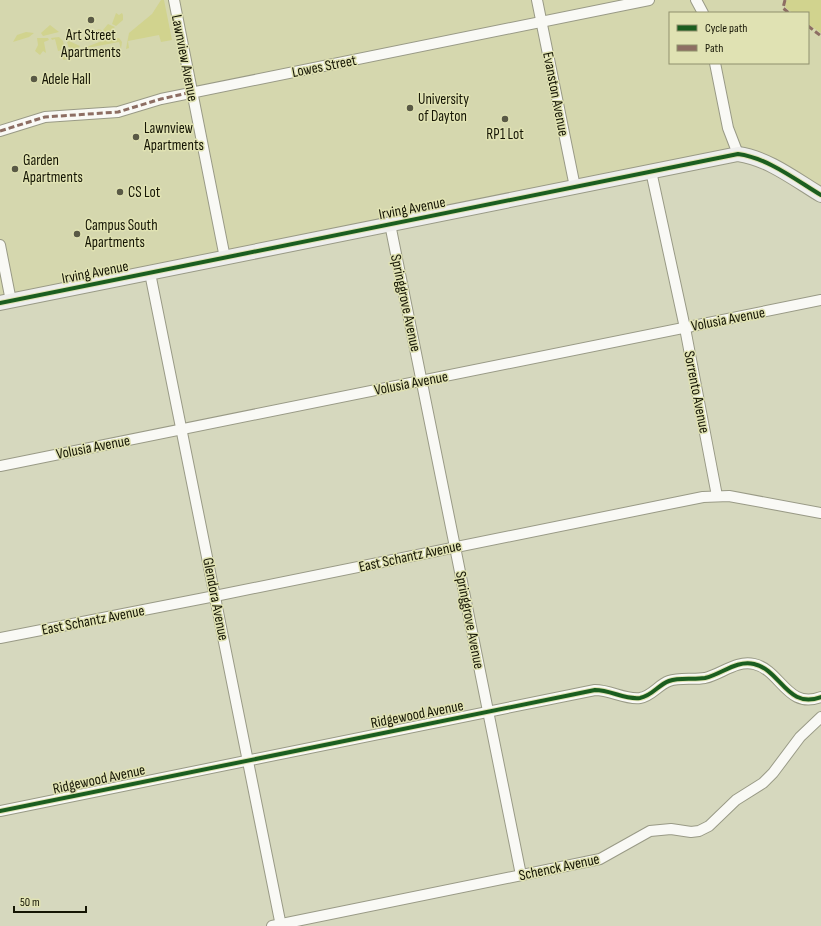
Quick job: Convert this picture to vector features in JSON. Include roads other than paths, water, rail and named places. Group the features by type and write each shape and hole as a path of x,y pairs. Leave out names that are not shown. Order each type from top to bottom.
{"street":[{"name":"Lawnview Avenue","path":"174,0 225,258"},
{"name":"Evanston Avenue","path":"537,0 575,187"},
{"name":"Lowes Street","path":"0,131 45,117 118,112 161,99 192,92 648,0"},
{"path":"696,0 702,12"},
{"path":"715,64 728,128 738,154"},
{"name":"Irving Avenue","path":"6,302 738,154 748,155 771,166 821,195"},
{"name":"Sorrento Avenue","path":"651,171 685,328 717,496"},
{"name":"Springgrove Avenue","path":"390,224 487,713 521,875"},
{"path":"0,245 6,302"},
{"name":"Glendora Avenue","path":"150,273 249,761 278,925"},
{"name":"Volusia Avenue","path":"0,466 821,300"},
{"name":"East Schantz Avenue","path":"0,638 647,508 717,496 729,496 821,513"},
{"name":"Ridgewood Avenue","path":"0,811 596,690 605,690 633,698 642,698 667,681 676,679 705,678 737,665 747,663 762,667 793,695 816,698 821,706"},
{"name":"Schenck Avenue","path":"278,925 600,859 650,831 671,829 691,832 709,826 736,800 763,783 773,773 800,737 821,717"}],"place":[{"name":"Art Street Apartments","path":"91,20"},
{"name":"Adele Hall","path":"34,79"},
{"name":"University of Dayton","path":"410,108"},
{"name":"RP1 Lot","path":"505,119"},
{"name":"Lawnview Apartments","path":"136,137"},
{"name":"Garden Apartments","path":"15,169"},
{"name":"CS Lot","path":"120,192"},
{"name":"Campus South Apartments","path":"77,234"}]}
